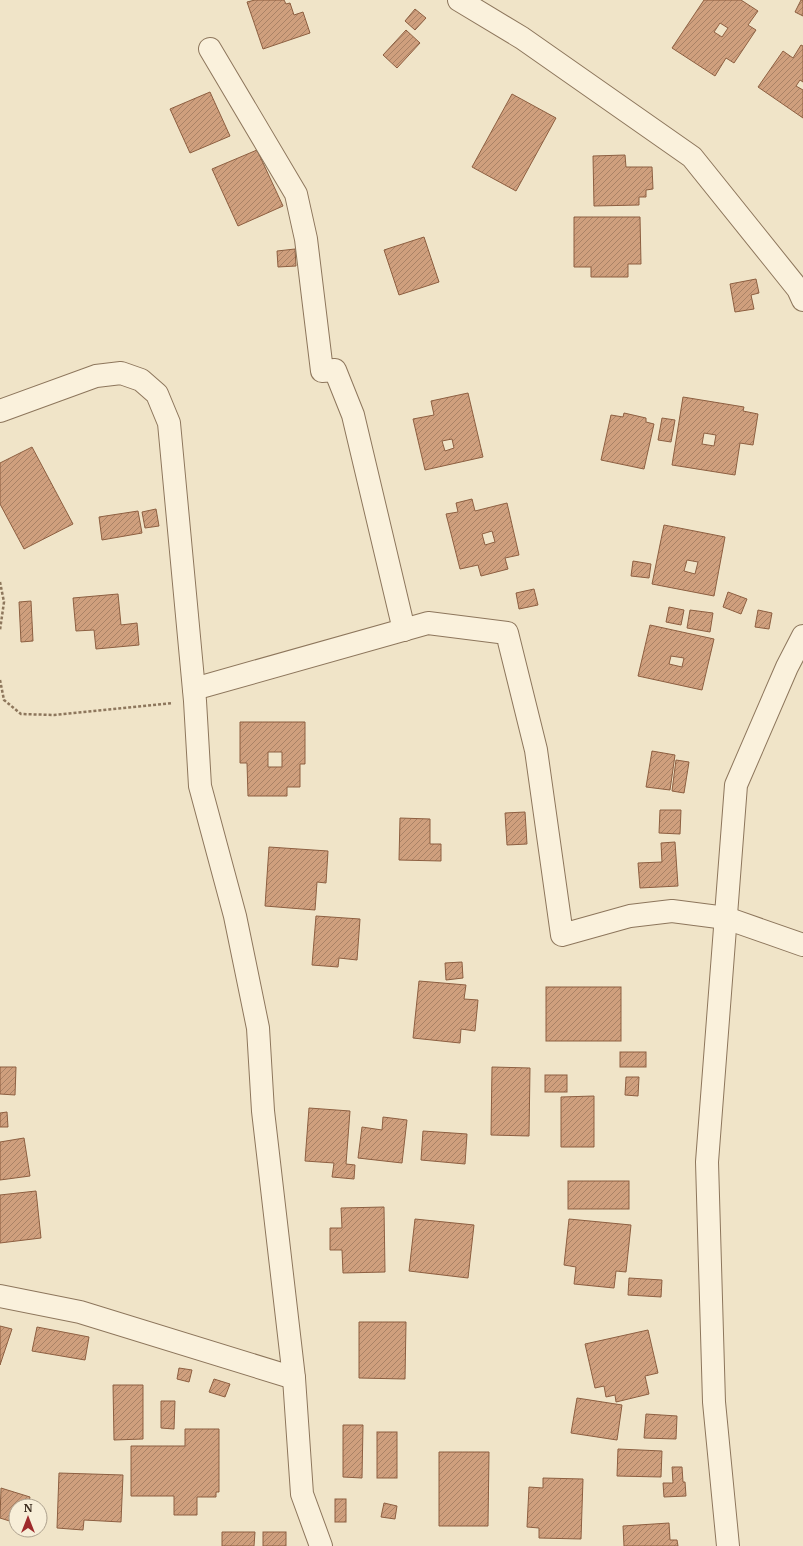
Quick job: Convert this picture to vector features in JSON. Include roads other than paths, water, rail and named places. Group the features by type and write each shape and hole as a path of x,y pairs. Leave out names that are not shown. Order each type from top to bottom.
{"street":[{"path":"459,0 522,38 692,157 801,290"},
{"path":"210,49 296,194 306,239 322,371 336,370 353,415 404,630"},
{"path":"0,411 96,376 121,373 141,380 157,394 169,423 194,695 200,786 235,916 258,1028 263,1111 294,1378 302,1494 321,1546"},
{"path":"194,695 428,623 507,633 536,750 562,935 630,916 672,911 726,918 803,946"},
{"path":"728,1546 714,1402 707,1162 736,784 795,666 803,636"},
{"path":"0,1296 80,1312 294,1378"}]}
